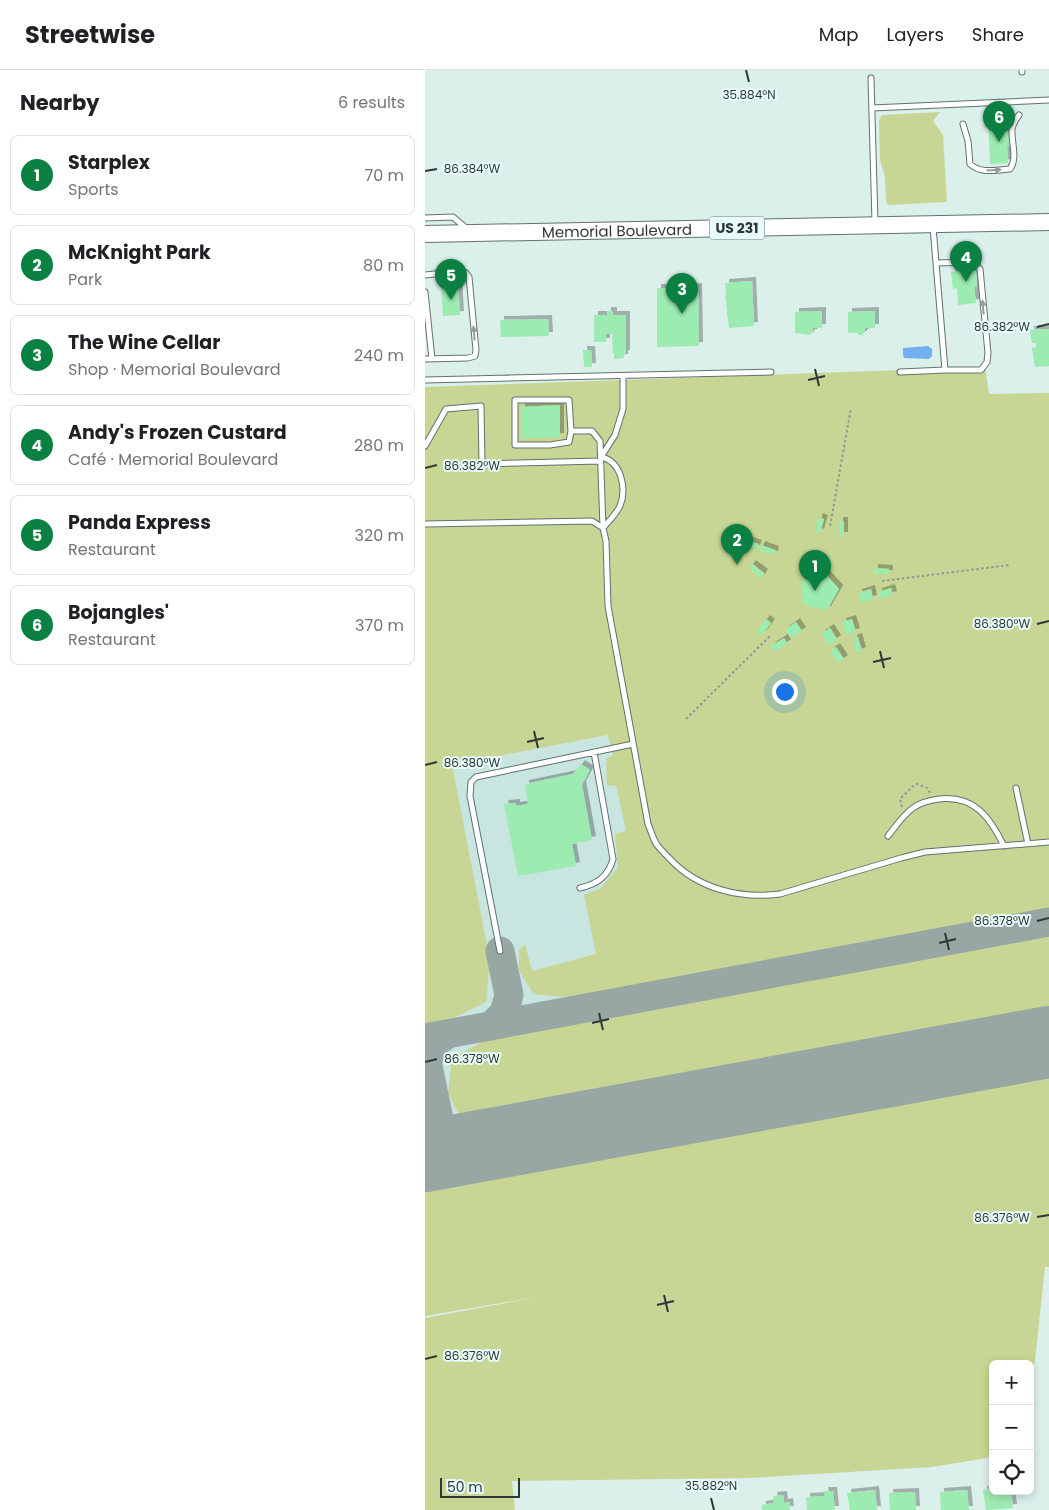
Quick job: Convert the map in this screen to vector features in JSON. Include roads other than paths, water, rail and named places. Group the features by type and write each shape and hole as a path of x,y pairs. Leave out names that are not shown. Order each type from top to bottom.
{"main road":[{"name":"Memorial Boulevard","path":"425,234 1049,222"}],"lane":[{"path":"871,78 875,226"},
{"path":"872,108 1049,100"},
{"path":"963,124 968,141 970,164 975,169 983,171 1010,169 1013,165 1012,128 1019,115"},
{"path":"425,218 453,217 473,234"},
{"path":"933,224 945,370"},
{"path":"900,372 981,370 987,362 988,353 980,269 973,262 936,263"},
{"path":"425,275 462,271 466,273 469,278 475,341 475,356 469,358 425,359"},
{"path":"425,292 432,359"},
{"path":"425,380 771,372"},
{"path":"601,459 615,435 623,409 623,376"},
{"path":"515,400 569,400 571,431 569,442 550,445 515,445 515,400"},
{"path":"425,446 446,409 481,406 482,464 608,458 621,475 622,486 620,504 603,528"},
{"path":"571,431 592,431 600,441 608,606 648,824 658,846 675,864 693,879 715,889 760,896 780,894 925,852 1049,842"},
{"path":"425,524 592,521 603,528"},
{"path":"499,951 470,796 471,782 476,777 633,744"},
{"path":"580,888 598,882 604,877 613,859 594,752"},
{"path":"1016,788 1028,844"},
{"path":"888,836 915,806 933,799 951,797 968,802 986,816 996,828 1004,846"}],"water":[{"path":"928,346 932,349 932,356 929,359 904,358 903,348"}],"place":[{"name":"Bojangles'","path":"999,142"},
{"name":"Andy's Frozen Custard","path":"966,282"},
{"name":"Panda Express","path":"451,300"},
{"name":"The Wine Cellar","path":"682,314"},
{"name":"McKnight Park","path":"737,565"},
{"name":"Starplex","path":"815,591"}]}
